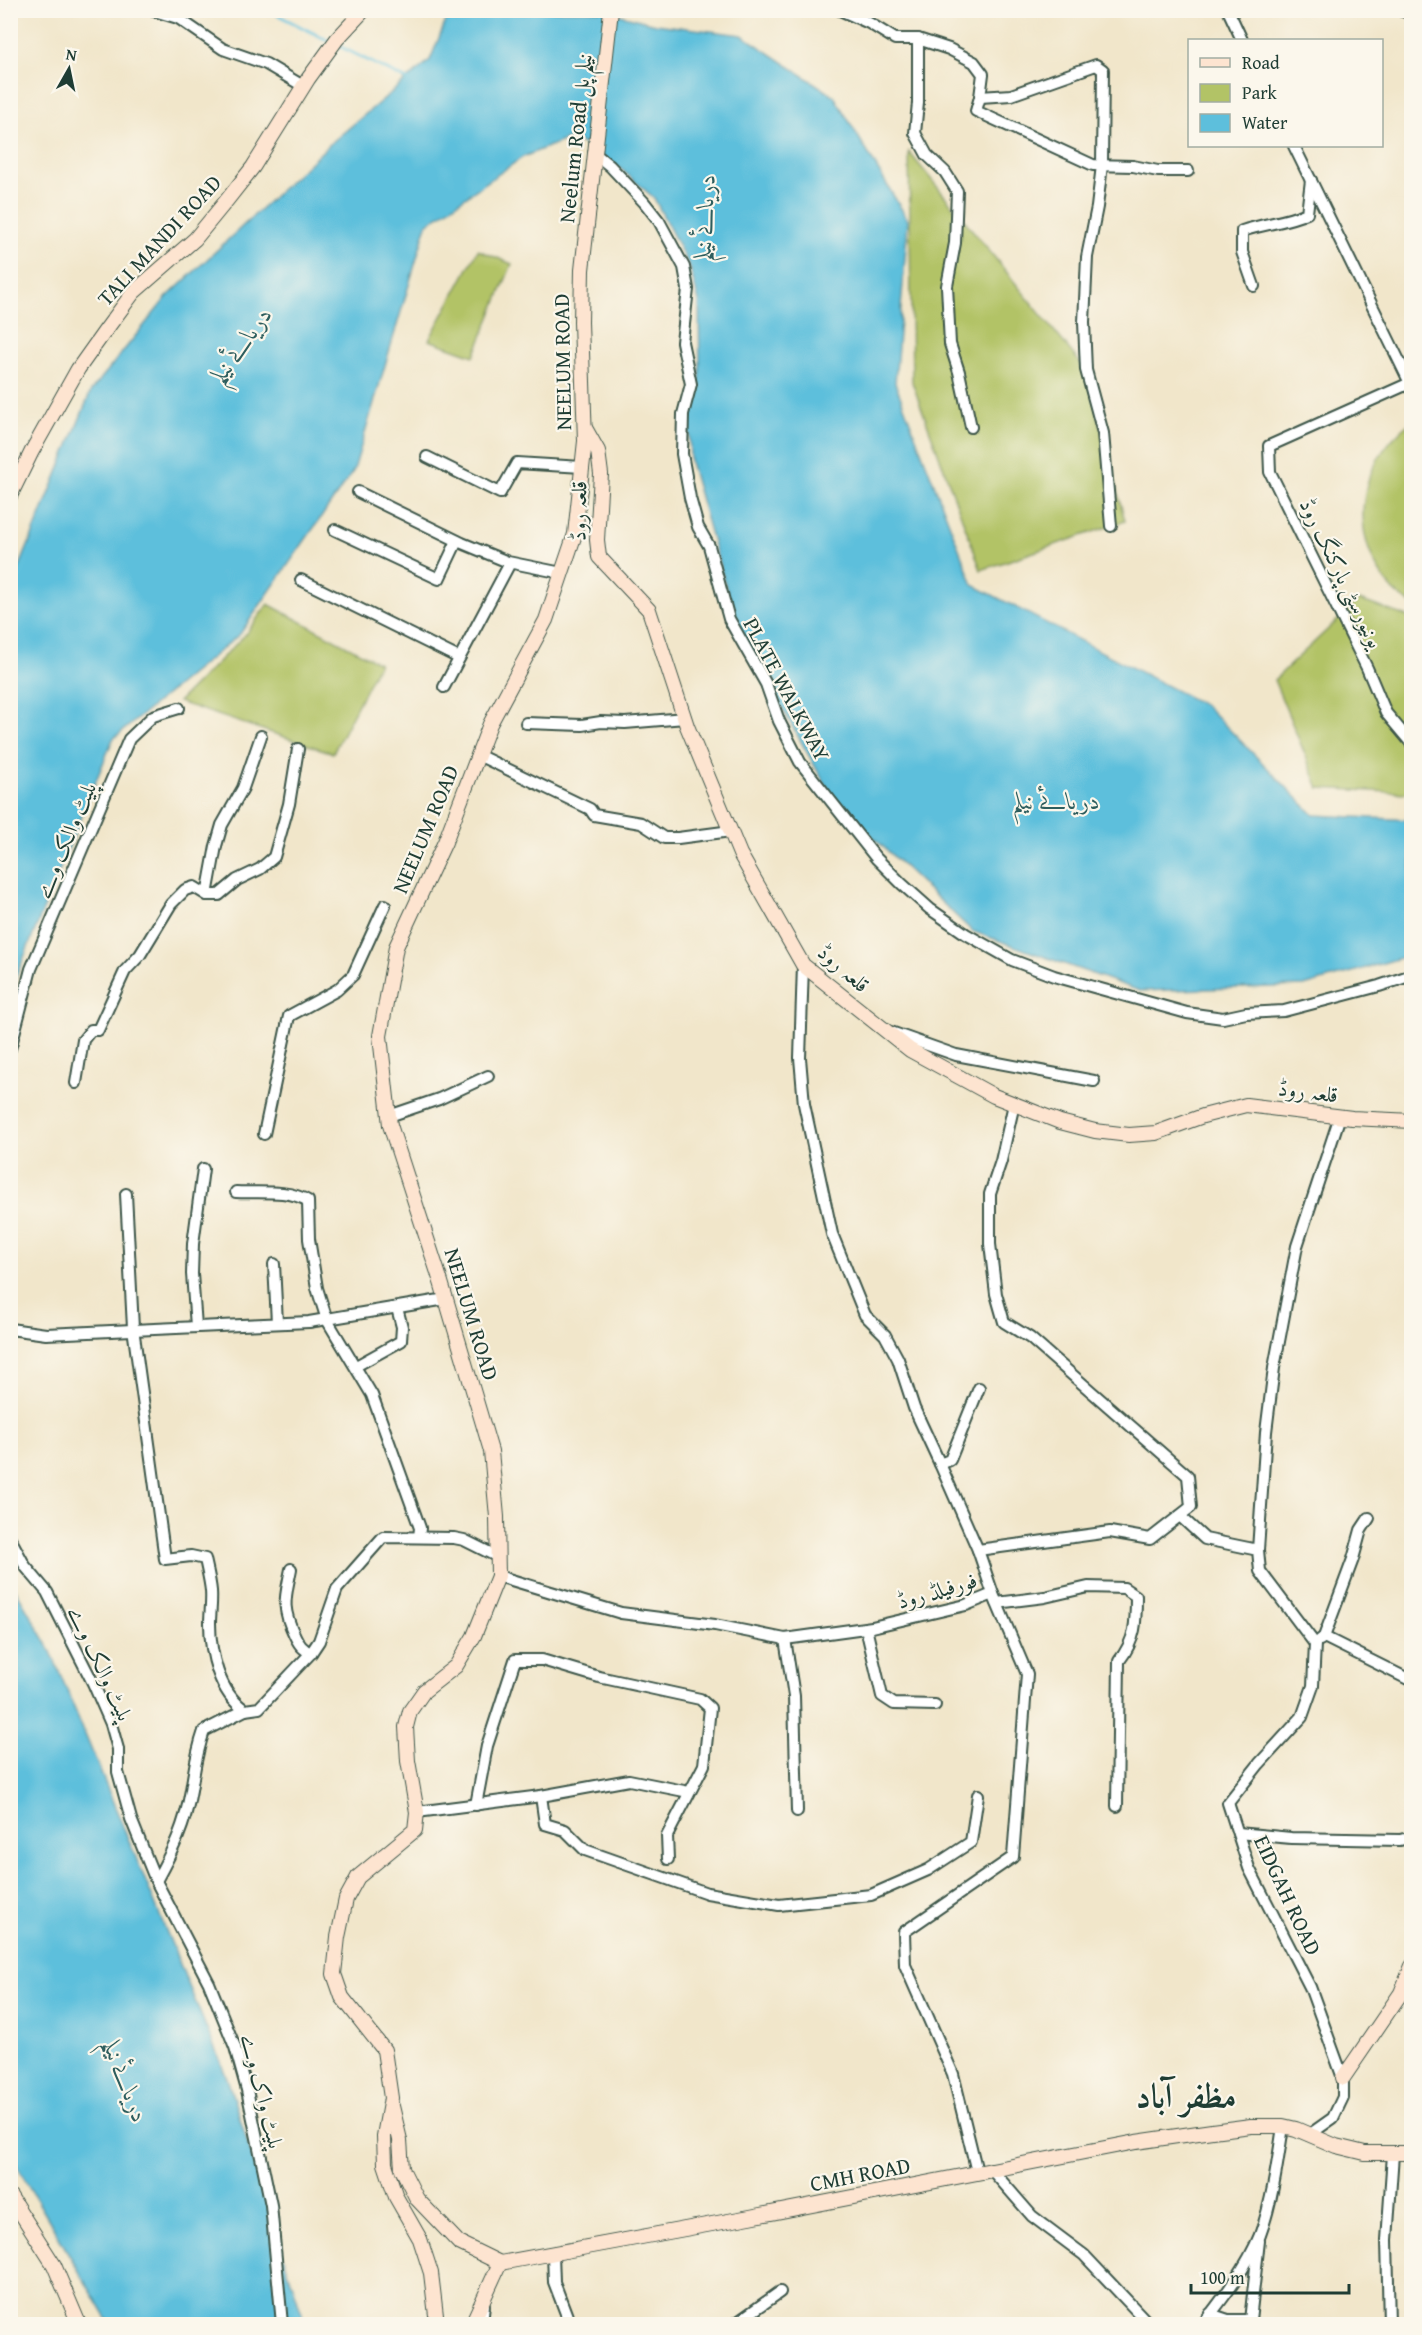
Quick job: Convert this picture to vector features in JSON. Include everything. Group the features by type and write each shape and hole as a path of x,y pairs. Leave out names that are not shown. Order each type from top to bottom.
{"street":[{"path":"151,10 178,18 223,49 266,64 306,82"},
{"name":"TALI MANDI ROAD","path":"10,496 32,450 91,350 133,293 195,239 227,200 253,167 306,82 337,39 364,10"},
{"name":"Neelum Road نیلم پل","path":"582,270 611,10"},
{"path":"840,10 869,23 895,39 918,39 949,49 974,62 983,74 976,111 1093,165 1188,171"},
{"path":"1227,10 1242,39"},
{"path":"1400,10 1412,14"},
{"path":"918,39 918,103 915,133 927,155 945,172 957,191 954,243 947,286 950,344 959,372 971,427"},
{"path":"980,97 1011,95 1042,86 1078,70 1096,65 1103,70 1102,165 1097,207 1087,257 1084,322 1086,370 1102,434 1111,526"},
{"path":"1254,286 1242,252 1242,231 1261,224 1286,222 1306,213 1311,180 1294,147"},
{"name":"PLATE WALKWAY","path":"594,153 610,166 644,202 659,221 684,267 688,289 682,342 691,384 683,414 682,454 698,527 708,546 729,619 766,684 779,721 800,762 876,858 930,909 966,934 1012,960 1054,976 1187,1013 1223,1018 1246,1013 1284,1011 1412,975"},
{"name":"یونیورسٹی پارکنگ روڈ","path":"1311,180 1410,383 1269,446 1270,472 1363,659 1386,713 1412,744"},
{"name":"NEELUM ROAD","path":"417,1812 408,1761 406,1727 410,1711 424,1691 456,1666 474,1636 498,1576 497,1517 491,1450 446,1299 390,1125 380,1036 396,947 445,842 490,724 546,620 575,534 584,426 580,322 582,270"},
{"name":"قلعہ روڈ","path":"584,426 597,451 600,474 597,540 599,557 649,610 685,718 740,854 803,965 910,1050 994,1096 1060,1122 1095,1131 1129,1136 1156,1133 1203,1116 1246,1105 1340,1116 1412,1121"},
{"path":"427,457 500,493 517,463 582,468"},
{"path":"358,492 457,541 510,563 562,573"},
{"path":"335,530 439,579 457,541"},
{"path":"444,687 510,563"},
{"path":"300,580 459,658"},
{"name":"پلیٹ والک وے","path":"10,1049 30,969 129,739 153,716 179,708"},
{"path":"526,723 582,725 685,718"},
{"path":"207,895 222,825 243,788 261,736"},
{"path":"76,1083 83,1040 91,1030 98,1030 125,971 140,955 171,904 185,890 194,887 207,895 219,896 237,880 260,868 274,857 289,804 298,749"},
{"path":"478,755 590,809 594,815 641,823 664,838 731,831"},
{"path":"264,1134 289,1016 337,990 353,975 385,904"},
{"path":"803,965 800,1058 804,1104 832,1234 865,1315 885,1335 898,1359 914,1408 978,1550"},
{"path":"885,1030 956,1055 1094,1081"},
{"path":"389,1116 439,1099 488,1076"},
{"path":"1014,1104 1001,1161 990,1194 990,1244 996,1294 1004,1322 1030,1338 1188,1476 1191,1507 1180,1516 1205,1539 1258,1550"},
{"path":"1340,1116 1298,1246 1274,1368 1266,1432 1258,1550 1260,1571 1320,1640 1412,1681"},
{"path":"196,1326 192,1274 193,1244 203,1168"},
{"path":"236,1192 288,1195 301,1197 308,1202 309,1239 317,1288 327,1320 372,1395 420,1528 419,1537"},
{"path":"126,1194 133,1328 165,1559 191,1556 205,1559 211,1591 210,1626 213,1652 219,1674 234,1703 245,1710"},
{"path":"274,1264 277,1323"},
{"path":"10,1329 46,1334 327,1320 446,1299"},
{"path":"356,1366 401,1341 402,1327 397,1308"},
{"path":"940,1464 950,1460 979,1388"},
{"name":"فورفیلڈ روڈ","path":"498,1576 621,1613 715,1625 785,1639 866,1628 995,1599 978,1550 1110,1532 1150,1539 1180,1516"},
{"path":"1320,1640 1353,1559 1360,1530 1369,1518"},
{"path":"156,1881 177,1843 191,1791 196,1754 204,1731 245,1710 259,1708 311,1653 318,1641 337,1589 379,1540 390,1536 464,1540 498,1557"},
{"name":"پلیٹ والک وے","path":"10,1538 25,1566 47,1592 93,1683 118,1749 118,1772 131,1819 156,1881"},
{"path":"291,1569 285,1615 299,1644 311,1653"},
{"path":"977,2172 953,2074 904,1965 904,1932 1013,1857 1027,1674 995,1599 1044,1597 1088,1587 1124,1588 1136,1596 1134,1630 1130,1646 1119,1661 1116,1806"},
{"path":"866,1628 882,1696 894,1704 935,1705"},
{"path":"785,1639 794,1696 797,1811"},
{"name":"EIDGAH ROAD","path":"1309,2135 1333,2118 1343,2097 1343,2078 1310,1987 1250,1868 1228,1803 1259,1764 1302,1717 1313,1686 1320,1640"},
{"path":"476,1805 487,1746 515,1660 542,1660 598,1677 700,1699 710,1708 704,1765 668,1836 668,1859"},
{"path":"472,2325 500,2263 459,2244 417,2199 402,2169 400,2140 384,2050 342,1997 334,1974 338,1937 346,1899 358,1877 415,1830 417,1812 541,1796 629,1780 689,1792"},
{"path":"541,1796 545,1824 565,1830 585,1850 707,1893 779,1905 872,1895 928,1870 971,1842 978,1795"},
{"path":"1238,1833 1291,1838 1400,1840 1412,1837"},
{"name":"پلیٹ واک وے","path":"156,1881 209,1983 235,2047 271,2205 282,2325"},
{"path":"1343,2078 1401,1993 1412,1966"},
{"path":"391,2098 384,2136 385,2164 396,2197 420,2239 431,2272 437,2325"},
{"name":"CMH ROAD","path":"500,2263 1147,2140 1251,2126 1289,2127"},
{"path":"1210,2314 1228,2320 1250,2320 1260,2235 1277,2164 1289,2127 1336,2146 1365,2153 1412,2153"},
{"path":"1389,2325 1386,2240 1393,2154"},
{"path":"991,2169 1032,2216 1084,2254 1149,2325"},
{"path":"10,2196 54,2265 79,2325"},
{"path":"1203,2325 1230,2288 1260,2235"},
{"path":"553,2253 554,2282 570,2325"},
{"path":"735,2325 780,2292"},
{"path":"482,2325 485,2296"}],"green space":[{"path":"909,152 1086,370 1125,521 981,570 912,382"},
{"path":"478,250 512,264 474,356 429,340"},
{"path":"1411,422 1411,604 1393,590 1378,570 1368,548 1364,525 1364,502 1369,479 1378,458"},
{"path":"1359,600 1411,618 1411,791 1407,793 1319,788 1274,680"},
{"path":"268,604 379,663 333,753 178,702 244,636"}],"water":[{"name":"دریائے نیلم","path":"450,11 606,11 655,24 742,35 834,96 908,220 895,383 973,585 1206,706 1314,815 1411,820 1411,955 1304,986 1140,991 972,931 834,800 738,630 690,462 689,421 700,376 699,302 690,268 654,198 621,169 572,137 523,157 427,224 354,470 240,634 113,739 11,989 11,588 91,391 167,297 331,143 430,60"},
{"name":"دریائے نیلم","path":"10,1580 49,1647 227,2078 305,2324 110,2324 11,2156"}],"waterway":[{"path":"268,10 331,42"},
{"path":"337,45 409,81"}],"district":[{"name":"مظفر آباد","path":"1186,2094"}]}
